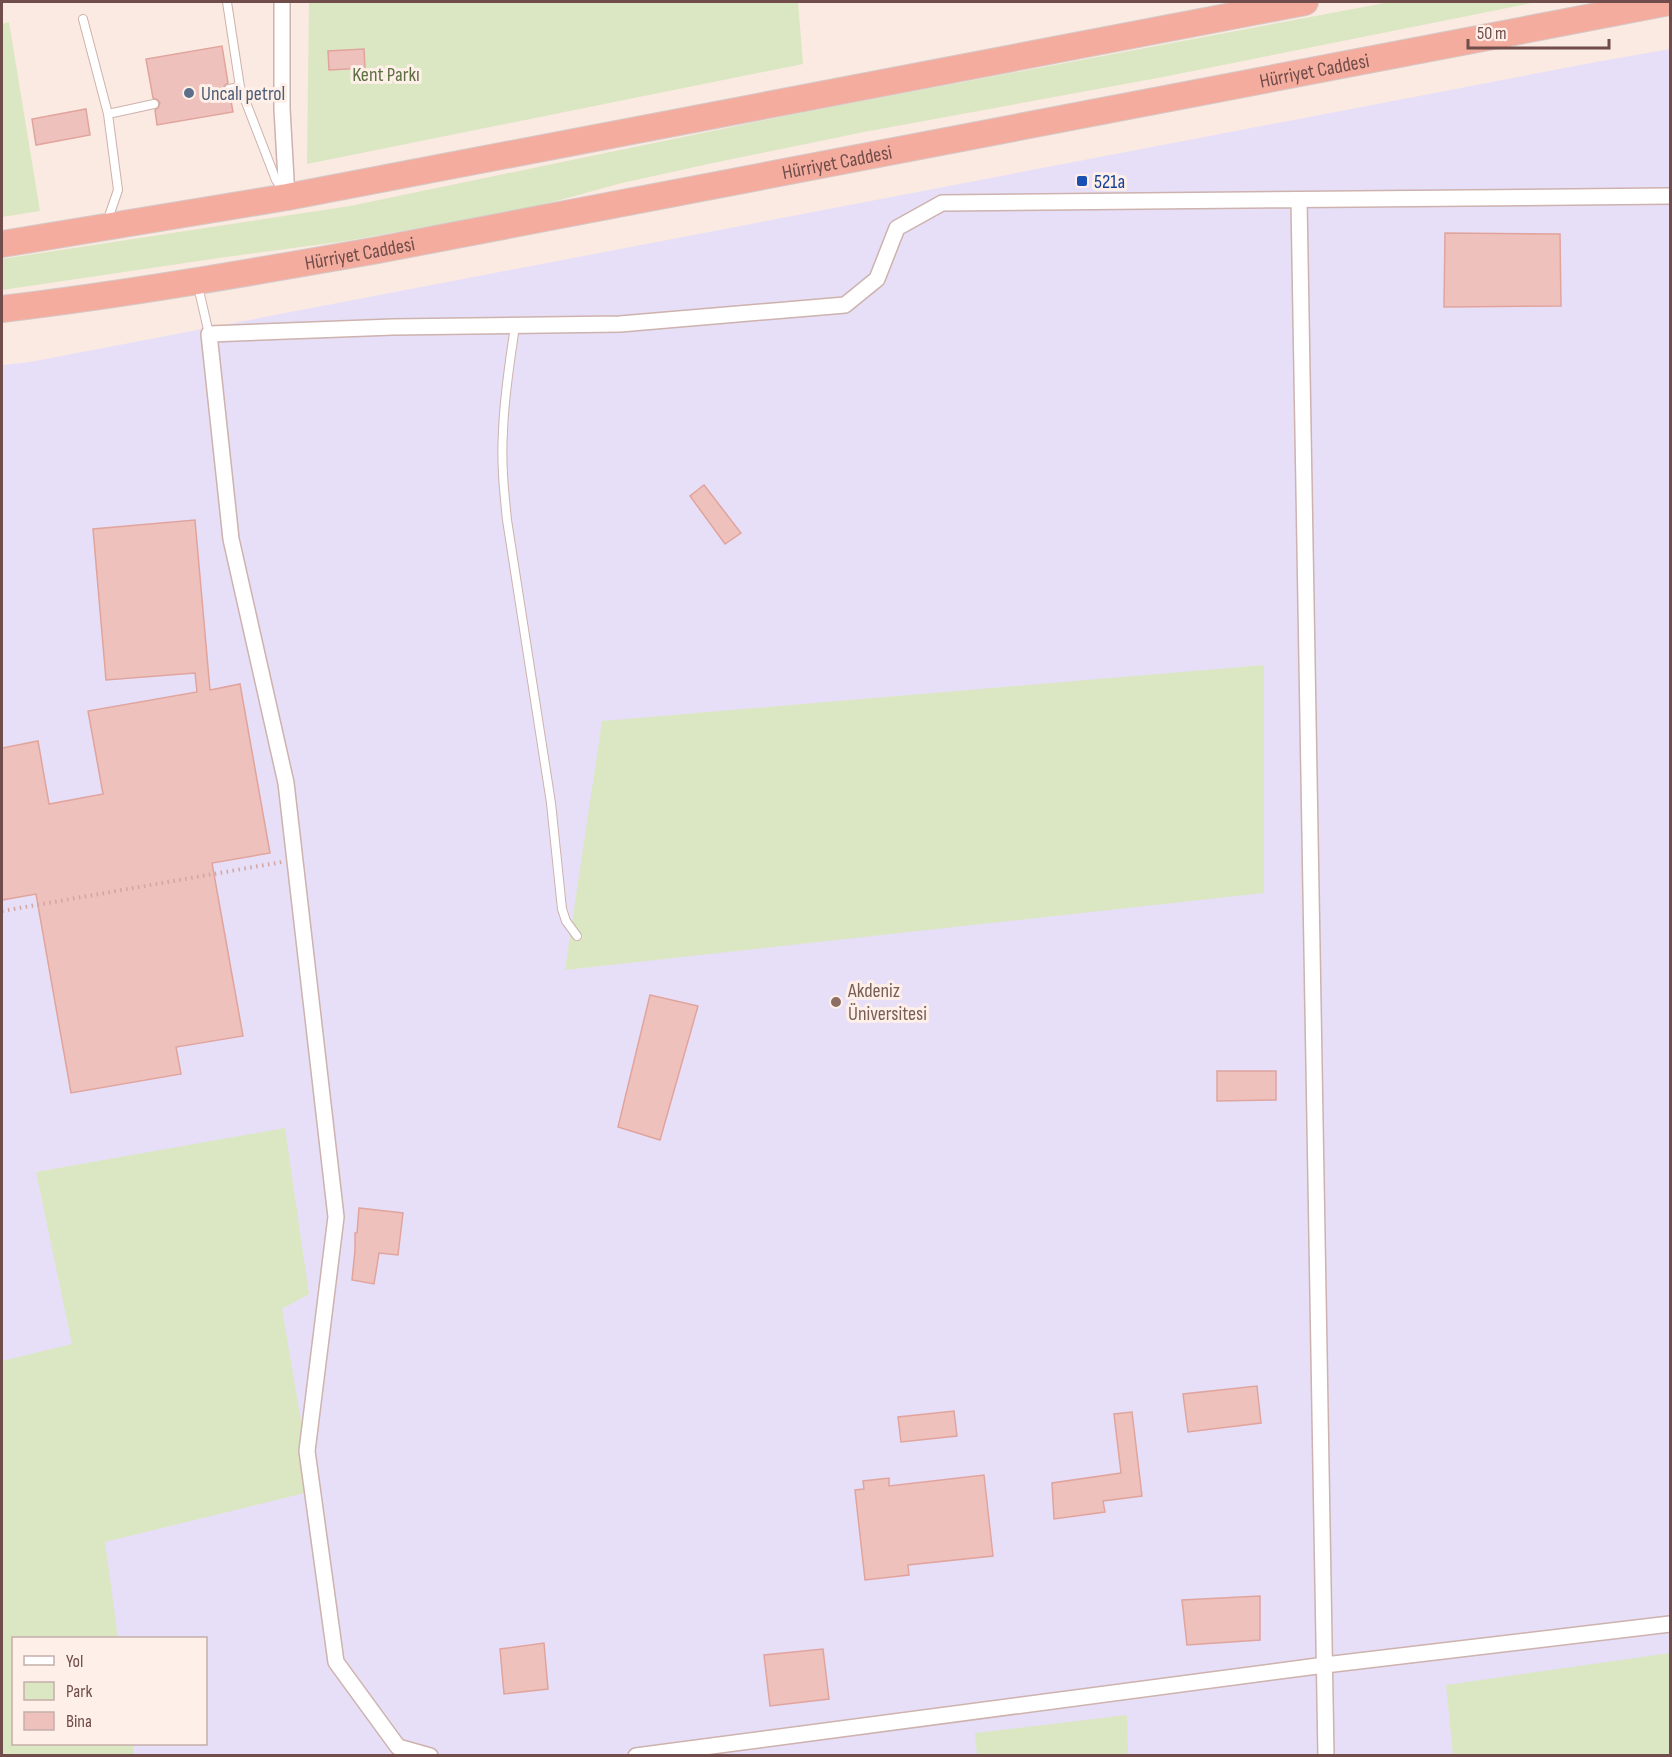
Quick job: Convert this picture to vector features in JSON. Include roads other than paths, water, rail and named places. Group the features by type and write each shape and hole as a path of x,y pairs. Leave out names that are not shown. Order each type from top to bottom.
{"highway":[{"path":"2,244 287,197 1305,2"},
{"name":"Hürriyet Caddesi","path":"2,309 197,282 390,248 1671,2"}],"street":[{"path":"282,2 282,109 287,197"},
{"path":"430,1755 398,1747 336,1662 307,1451 336,1217 286,783 231,539 208,334 393,327 620,324 845,305 877,279 897,228 942,203 1671,196"},
{"path":"1299,200 1326,1755"},
{"path":"636,1755 1325,1665 1671,1624"}],"lane":[{"path":"227,2 240,87 276,180 287,197"},
{"path":"83,19 108,114 118,190 105,227"},
{"path":"229,89 240,87"},
{"path":"108,114 154,104"},
{"path":"197,282 208,334"},
{"path":"515,326 502,434 506,510 551,803 560,897 566,921 577,936"}],"place":[{"name":"Uncalı petrol","path":"189,93"},
{"name":"521a","path":"1082,181"},
{"name":"Akdeniz Üniversitesi","path":"836,1002"}],"park label":[{"name":"Kent Parkı","path":"386,74"}]}
